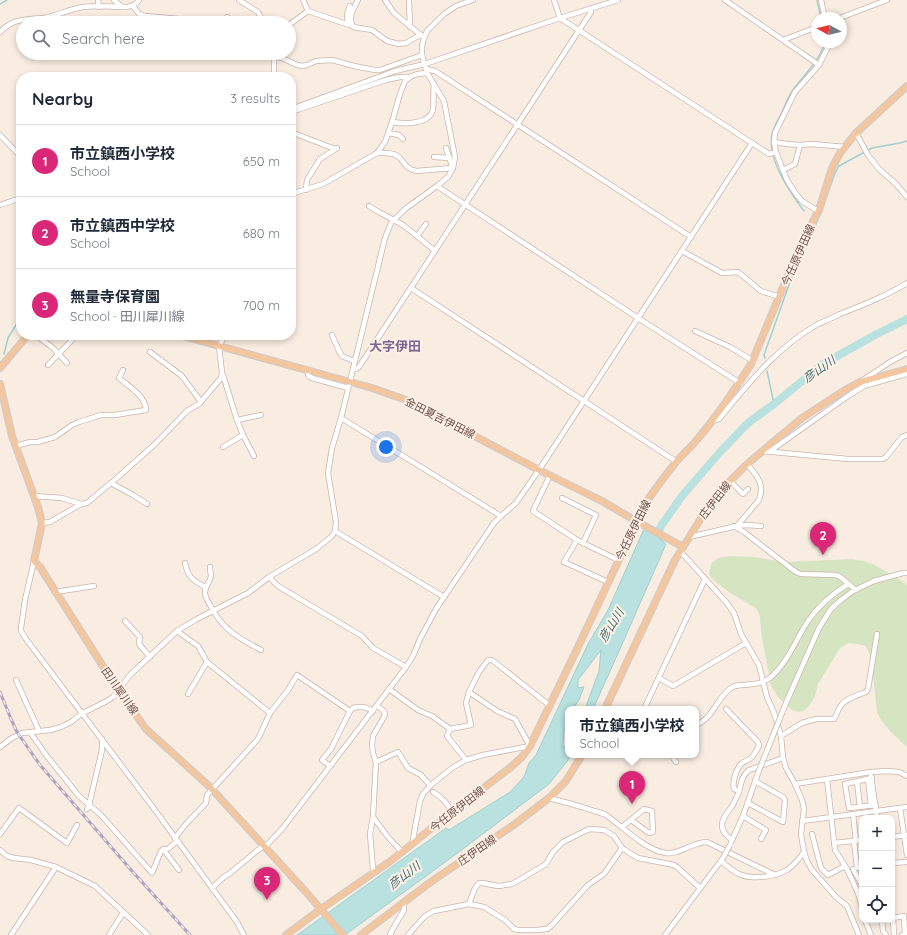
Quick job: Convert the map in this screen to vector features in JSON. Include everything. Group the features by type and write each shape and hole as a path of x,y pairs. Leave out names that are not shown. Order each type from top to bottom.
{"main road":[{"name":"今任原伊田線","path":"321,909 374,873 414,843 522,757 530,746 578,648 636,521 651,494 676,462 695,443 712,421 740,383 753,361 802,242 818,212 832,168 840,153 856,133 907,86"},
{"path":"0,368 24,340"},
{"name":"金田夏吉伊田線","path":"197,340 372,388 406,400 539,470 602,500 681,547"},
{"name":"庄伊田線","path":"606,706 681,547 708,507 723,488 747,464 802,418 845,390 860,382 907,369"},
{"path":"0,384 12,436 34,496 42,523 34,561"},
{"name":"田川犀川線","path":"34,561 40,566 118,690 146,729 212,789 343,935"},
{"name":"庄伊田線","path":"360,935 428,884 510,828 549,798 566,782 580,758"},
{"path":"286,935 321,909"}],"street":[{"path":"98,0 99,7"},
{"path":"114,0 122,7"},
{"path":"52,16 84,7 133,6 139,0"},
{"path":"239,0 258,12 260,16"},
{"path":"303,0 308,11 351,26 372,30 387,41 399,44 406,44 422,36 444,14 456,6 473,0"},
{"path":"351,26 351,16 358,0"},
{"path":"385,0 394,13 422,36"},
{"path":"409,0 410,27"},
{"path":"554,0 560,18 769,154 775,152"},
{"path":"296,110 386,80 417,74 426,69 560,18 618,0"},
{"path":"725,0 818,64"},
{"path":"821,0 824,12"},
{"path":"847,15 887,0"},
{"path":"133,6 139,14 145,16"},
{"path":"350,6 347,21 351,26"},
{"path":"352,369 359,367 591,12 590,9"},
{"path":"296,20 308,11"},
{"path":"0,32 16,22"},
{"path":"783,40 811,29"},
{"path":"0,747 22,732 50,730 61,727 71,722 81,714 107,701 113,697 131,674 177,631 248,593 269,577 316,549 331,537 335,531 336,522 328,473 332,448 341,418 385,238 391,222 448,177 453,168 455,157 444,101 426,69 422,55 422,36"},
{"path":"818,212 802,201 796,194 775,152 774,142 775,133 795,92 818,64 826,48"},
{"path":"286,60 303,66 316,61 332,60 354,66 380,70 422,55"},
{"path":"274,60 274,72"},
{"path":"296,107 395,71 426,69 435,71 691,237"},
{"path":"296,193 323,184 377,153 385,142 402,88 405,81 410,76"},
{"path":"392,122 416,123 430,115 433,108 434,84"},
{"path":"388,133 399,135 403,139"},
{"path":"856,133 879,169 896,184 907,197"},
{"path":"296,134 336,148 320,159 307,180 306,190"},
{"path":"0,135 16,152"},
{"path":"774,142 845,147"},
{"path":"212,888 264,846 282,829 406,667 436,609 494,523 516,502 539,470 752,143"},
{"path":"783,170 794,164 800,145"},
{"path":"446,148 453,168"},
{"path":"377,153 394,154 412,170 453,168"},
{"path":"434,157 450,158"},
{"path":"438,186 638,318 740,383"},
{"path":"0,205 16,200"},
{"path":"369,206 403,225 435,251"},
{"path":"417,236 426,224"},
{"path":"682,251 722,273 738,272 761,291 780,297"},
{"path":"712,421 719,419 757,374 782,349 802,334 818,324 886,294 907,283"},
{"path":"411,288 676,462"},
{"path":"695,331 730,347 753,361"},
{"path":"332,335 342,356 354,361"},
{"path":"43,340 53,348 67,363"},
{"path":"48,366 72,340"},
{"path":"222,340 219,346 222,373 237,420 254,456"},
{"path":"150,352 182,376 201,402"},
{"path":"860,382 907,352"},
{"path":"16,446 30,442 38,442 55,436 72,425 101,415 115,415 146,410 146,405 135,390 119,378 123,370"},
{"path":"308,370 308,376 312,378 348,388"},
{"path":"42,523 50,522 81,504 87,503 111,483 154,444 187,410 199,404 221,378 222,373"},
{"path":"770,452 864,386 907,374"},
{"path":"237,420 261,415"},
{"path":"341,418 501,516"},
{"path":"223,447 243,435"},
{"path":"762,451 848,459 883,459 902,438 907,435"},
{"path":"735,526 759,500 761,495 759,478 747,464"},
{"path":"550,475 533,511 577,540 618,560"},
{"path":"730,481 743,494 748,489"},
{"path":"111,483 147,504"},
{"path":"34,496 62,498 81,504"},
{"path":"562,498 596,515 583,543"},
{"path":"735,526 796,572 801,574 839,576 856,590"},
{"path":"689,537 735,526 761,526"},
{"path":"335,531 444,597"},
{"path":"577,540 564,562 608,582"},
{"path":"681,547 705,579 727,603 734,614 741,634 759,665 767,697 781,736 783,758 786,768 802,800 804,809 801,834 804,852 812,870 836,897 847,906 859,935"},
{"path":"34,561 25,600 21,628 26,639 212,888 237,922 244,935"},
{"path":"185,563 187,572 194,580 205,587"},
{"path":"210,567 211,577 205,587 206,598 213,611 230,632 261,650"},
{"path":"665,935 722,860 731,843 743,816 758,773 786,703 819,628 831,609 856,590 874,581 907,573"},
{"path":"269,577 278,586 362,636 373,648 406,667"},
{"path":"645,706 705,579"},
{"path":"699,724 705,721 727,691 732,687 763,683 771,677 778,670 816,610 828,598 848,584"},
{"path":"55,592 94,586"},
{"path":"125,621 140,637 139,644 150,657"},
{"path":"177,631 198,646 207,662 270,713"},
{"path":"781,736 802,723 816,719 834,719 844,701 866,692 868,689 877,634"},
{"path":"659,678 673,686 746,643"},
{"path":"389,689 418,710 432,716 450,729 471,726 466,703 469,692 479,672 488,660 492,660 549,705"},
{"path":"188,694 207,662"},
{"path":"30,732 46,755 88,807 101,815 152,873 161,851 169,848 176,840 185,825 206,803 207,795 258,739 270,713 288,690 297,675 350,711"},
{"path":"16,680 39,731"},
{"path":"414,843 413,839 420,801 430,785 452,768 466,760 483,755 530,746 515,719 497,711 469,692"},
{"path":"374,873 370,834 376,762 373,753 373,736 385,713 377,706"},
{"path":"330,766 322,760 331,749 350,711 356,707 368,708 373,711"},
{"path":"726,709 758,742 759,746 754,756 739,767 735,775 733,786 734,789 739,791"},
{"path":"450,729 447,736 466,760"},
{"path":"88,807 102,750 102,739"},
{"path":"376,762 398,752 408,768 420,775 430,785"},
{"path":"673,758 676,762"},
{"path":"731,843 723,831 723,818 732,806 746,772 783,758"},
{"path":"795,784 871,772 899,772 907,776"},
{"path":"871,772 870,779 873,806 877,815"},
{"path":"827,779 830,817 835,850 846,868 859,896"},
{"path":"870,779 845,784 849,808 873,806"},
{"path":"748,803 783,822 785,800 783,797 755,781"},
{"path":"857,782 860,807"},
{"path":"433,792 446,802 452,812"},
{"path":"549,798 604,814 649,846 659,851 675,853 692,845 707,842 775,875"},
{"path":"802,821 907,807"},
{"path":"0,834 19,808 67,843 78,825"},
{"path":"900,808 906,835 907,854"},
{"path":"622,827 644,809 652,811 653,832 649,833 631,820"},
{"path":"812,834 821,868 828,875 846,868 857,868 853,814"},
{"path":"743,816 766,830 761,839"},
{"path":"372,817 402,852"},
{"path":"469,904 475,888 479,883 499,886 512,884 546,864 553,852 563,842 589,829 604,830 614,836 622,848 638,858 674,865 700,888"},
{"path":"895,837 906,835"},
{"path":"834,843 859,840"},
{"path":"408,935 424,916 429,913 469,904 484,907 505,920 514,929 537,933 547,929 588,885 604,874 622,848"},
{"path":"0,850 7,856 31,860 56,867 95,886 148,935"},
{"path":"163,850 179,870"},
{"path":"722,860 738,874 748,877 775,875 794,864 804,852"},
{"path":"895,863 907,862"},
{"path":"11,935 56,867"},
{"path":"390,935 404,910 404,902"},
{"path":"108,935 123,913"},
{"path":"895,918 904,916 906,935 902,935"},
{"path":"866,923 871,935"},
{"path":"882,923 883,931 886,935"},
{"path":"893,923 894,935"}],"green space":[{"path":"730,556 753,557 785,562 852,559 875,565 905,583 907,586 907,747 886,727 877,712 871,657 866,646 849,643 840,648 818,684 815,696 809,706 803,711 799,712 792,710 778,697 771,686 761,632 760,617 757,609 729,592 712,579 709,574 711,564 718,558"}],"water":[{"path":"644,529 655,535 666,544 594,706 586,706 599,671 601,650 578,680 578,688 584,687 579,700 575,706 565,706 565,727 562,748 565,746 565,758 569,758 549,784 345,935 297,935 446,828 449,830 510,792 524,777 529,763 536,755 588,644 608,610"}],"waterway":[{"path":"0,4 7,0"},
{"path":"817,0 820,12"},
{"path":"804,211 780,174 773,154 771,144 772,134 791,93 820,55 823,48"},
{"path":"765,358 764,355 795,268 814,229 839,166 872,148 907,141"},
{"name":"彦山川","path":"655,540 661,526 682,496 721,451 748,423 823,364 907,319"},
{"path":"4,354 8,338 16,325"},
{"path":"767,371 774,404"}],"railway":[{"path":"0,692 17,732 40,765 190,935"}],"place":[{"name":"市立鎮西中学校","path":"823,555"},
{"name":"市立鎮西小学校","path":"632,804"},
{"name":"無量寺保育園","path":"267,900"}],"district":[{"name":"大字伊田","path":"395,346"}]}
